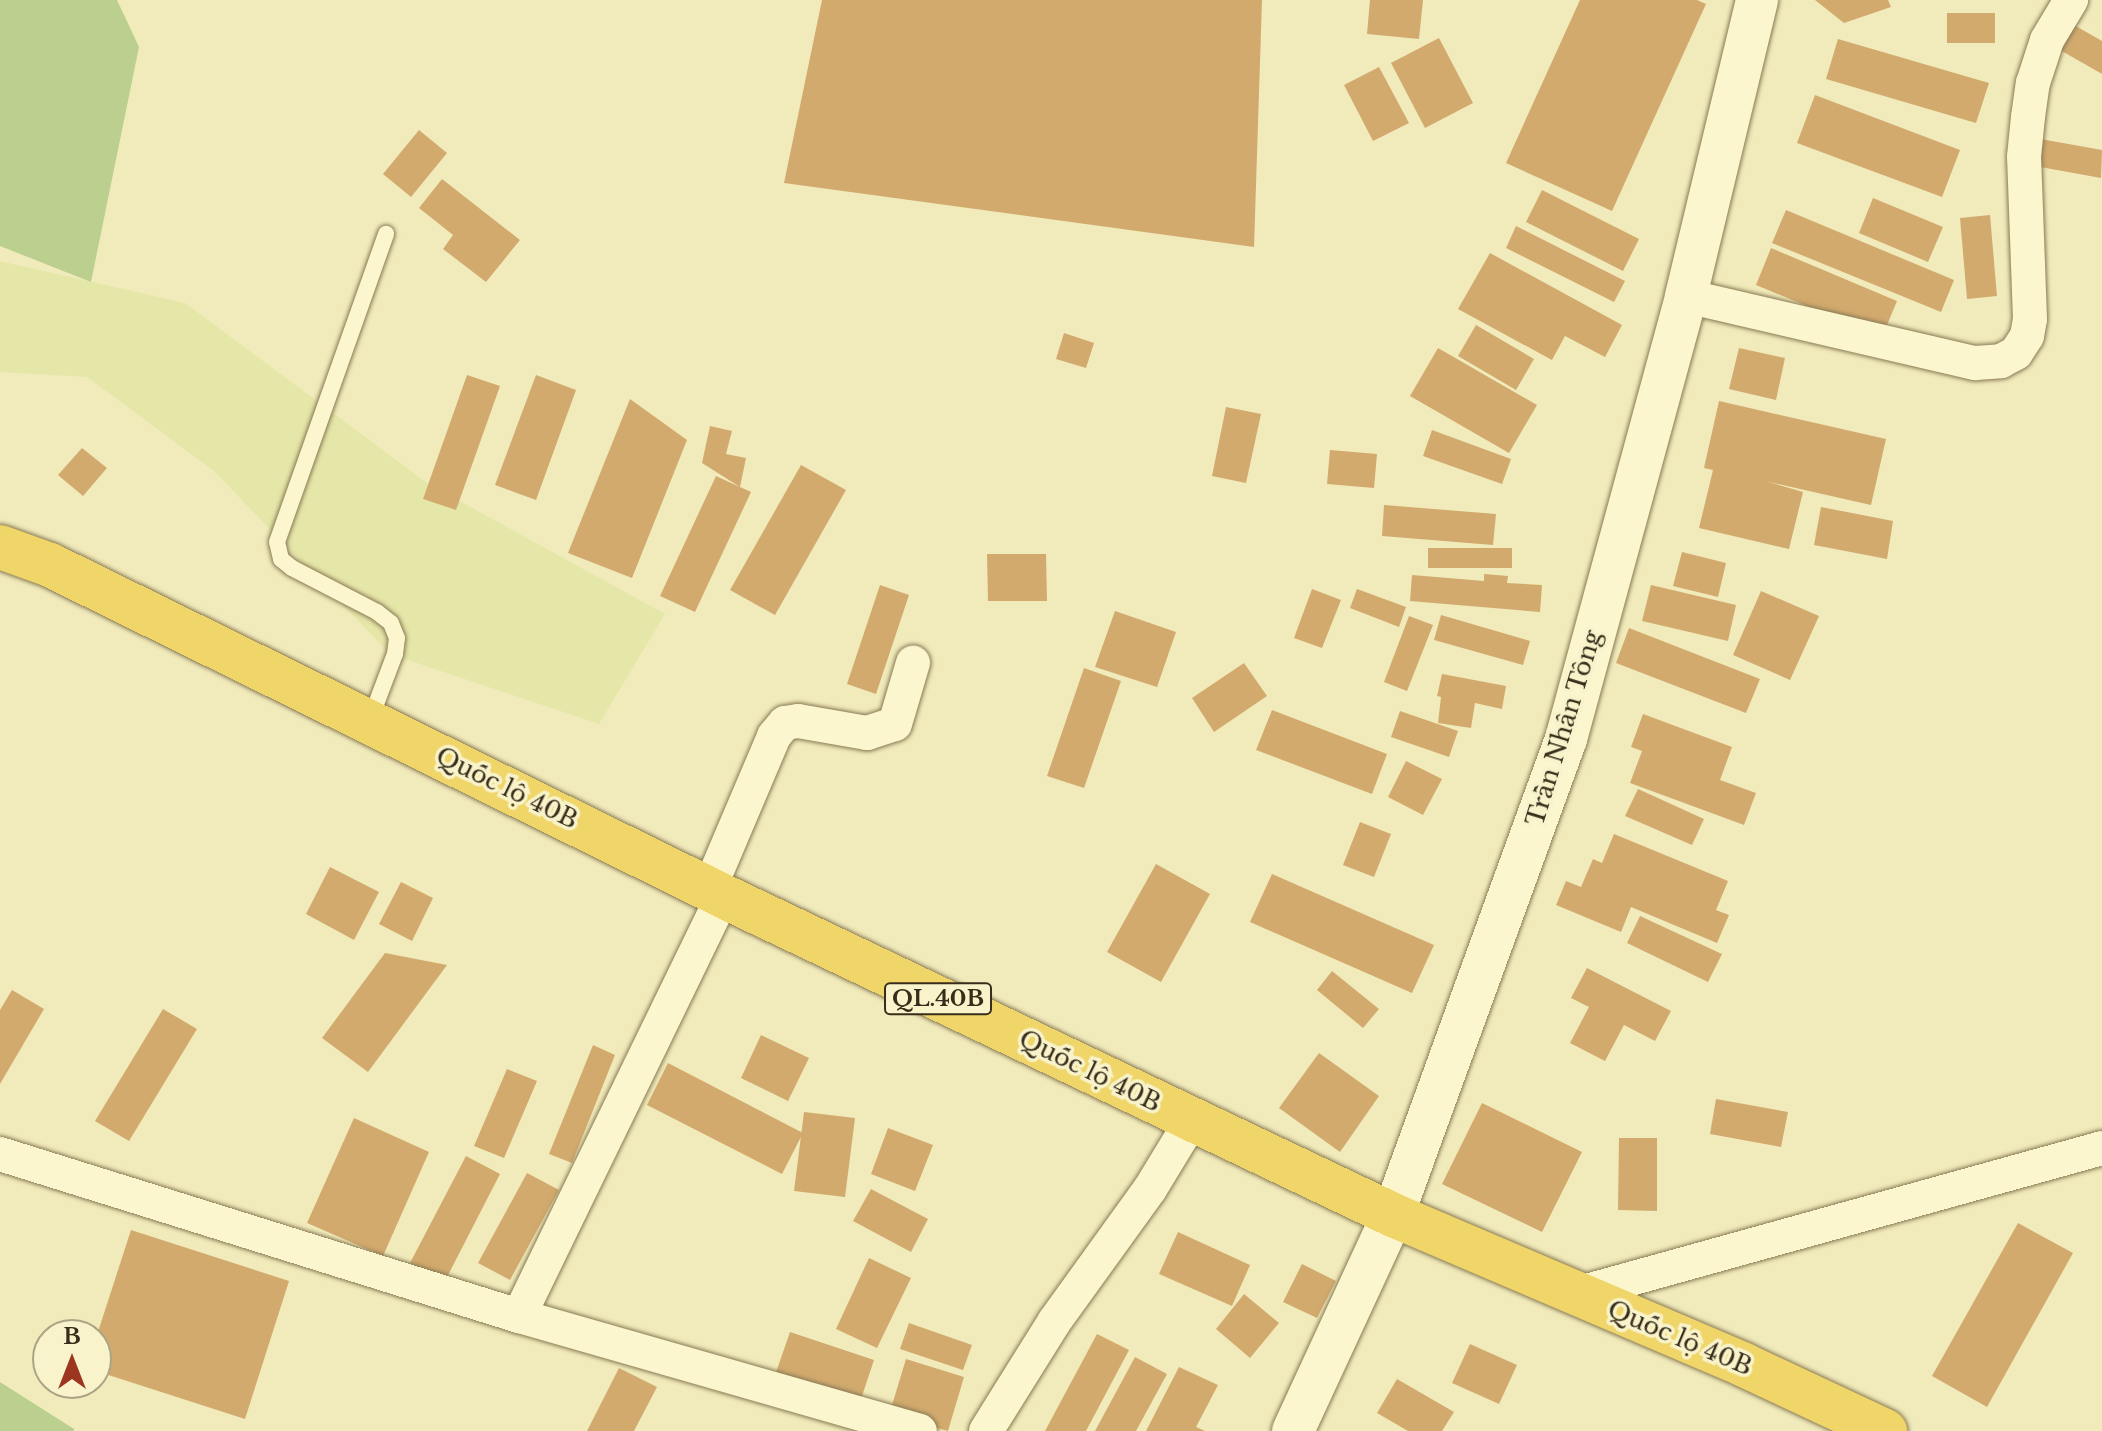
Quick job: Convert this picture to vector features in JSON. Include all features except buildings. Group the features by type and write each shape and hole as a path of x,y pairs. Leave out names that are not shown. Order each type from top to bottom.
{"highway":[{"name":"Quốc lộ 40B","path":"0,547 50,565 716,891 1393,1215 1885,1431"}],"street":[{"name":"Trần Nhân Tông","path":"1293,1431 1393,1215 1566,739 1686,296 1757,0"},
{"path":"1686,296 1975,363 2001,361 2016,353 2027,336 2030,319 2024,157 2033,83 2047,40 2071,0"},
{"path":"519,1316 716,891 774,736 785,723 798,721 867,733 895,724 913,663"},
{"path":"986,1431 1054,1322 1150,1189 1192,1120"},
{"path":"1576,1294 2102,1148"},
{"path":"0,1154 519,1316 920,1431"}],"lane":[{"path":"369,721 395,654 397,638 391,623 377,612 292,568 281,559 277,542 386,234"}],"green space":[{"path":"0,0 117,0 139,47 91,282 0,246"},
{"path":"0,261 185,303 427,483 665,614 599,724 390,654 214,471 87,377 0,372"},
{"path":"0,1382 74,1429 74,1431 0,1431"}]}
